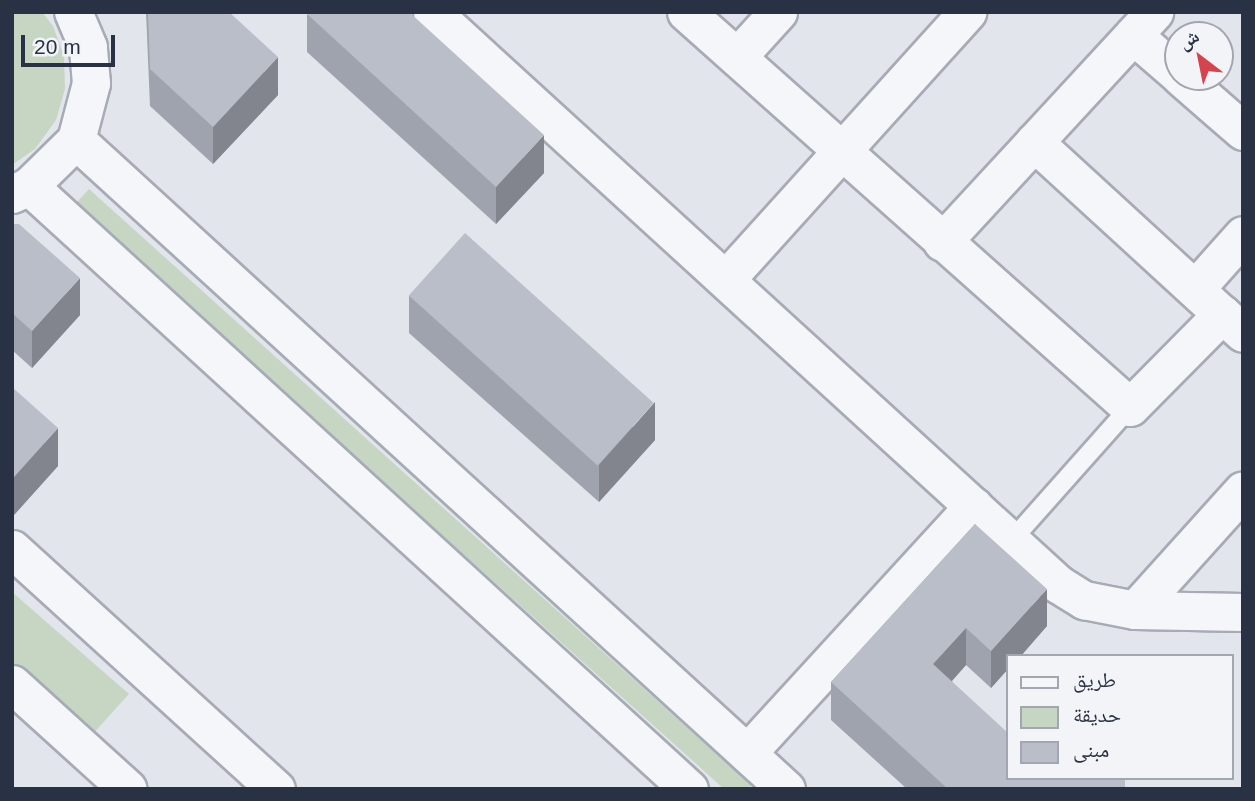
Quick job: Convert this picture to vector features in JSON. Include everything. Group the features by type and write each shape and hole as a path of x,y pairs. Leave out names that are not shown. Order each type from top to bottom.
{"street":[{"path":"73,12 88,47 91,83 76,140 21,190 689,789"},
{"path":"432,12 1058,584 1084,600 1135,610 1243,612"},
{"path":"686,12 1130,407 1233,324 1034,142"},
{"path":"737,57 778,12"},
{"path":"726,279 967,12"},
{"path":"942,242 1144,24 1164,54"},
{"path":"1198,91 1241,126"},
{"path":"76,140 786,789"},
{"path":"1195,289 1243,235"},
{"path":"1135,610 1243,490"},
{"path":"747,753 972,506"},
{"path":"12,549 276,789"},
{"path":"12,684 128,789"}],"lane":[{"path":"1011,541 1130,407"}],"green space":[{"path":"12,12 42,12 53,26 64,56 65,89 56,120 35,149 12,165"},
{"path":"89,189 751,785 748,789 724,789 75,205"},
{"path":"12,592 129,694 91,736 12,665"}],"building":[{"path":"148,12 229,12 278,57 213,127 150,69"},
{"path":"409,12 544,135 496,187 307,14"},
{"path":"12,224 19,224 80,278 32,331 12,313"},
{"path":"465,233 654,403 598,465 409,295"},
{"path":"12,387 58,428 14,477 12,476"},
{"path":"975,524 1047,589 991,651 966,628 933,664 1006,731 1006,780 1125,780 1125,789 948,789 831,682"}]}
